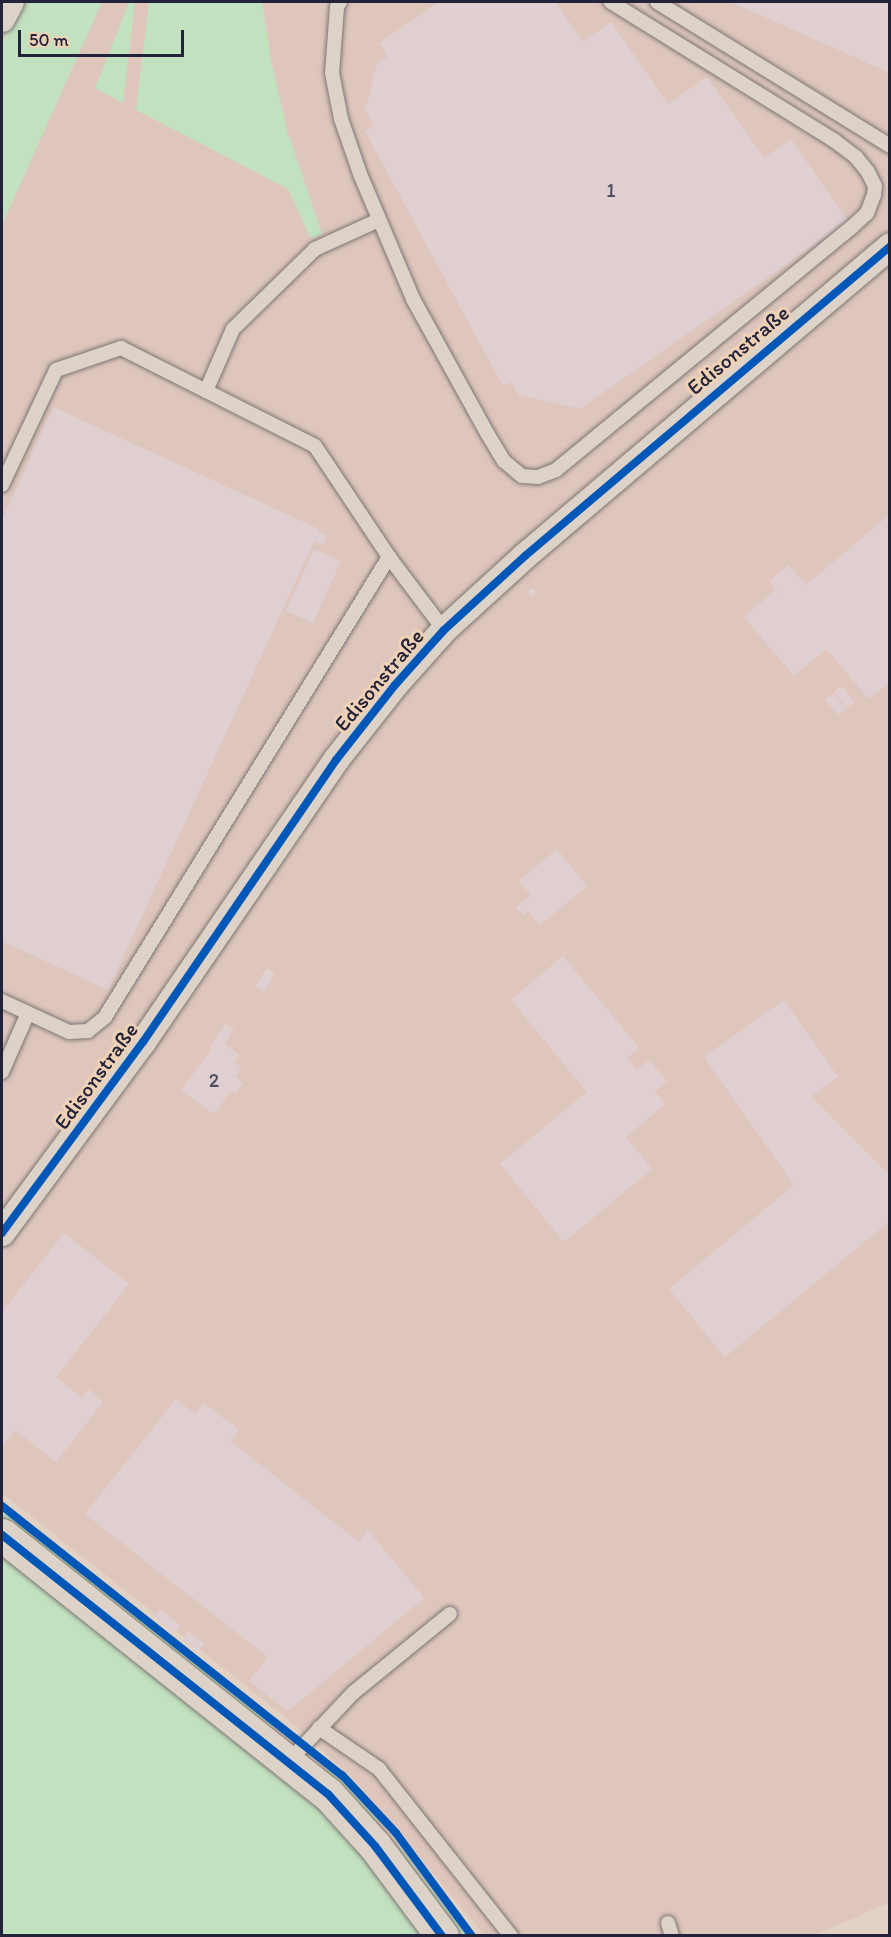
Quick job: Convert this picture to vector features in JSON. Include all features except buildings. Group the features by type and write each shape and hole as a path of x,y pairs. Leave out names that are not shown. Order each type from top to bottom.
{"street":[{"path":"2,19 11,2"},
{"name":"Edisonstraße","path":"2,1233 143,1042 336,760 395,685 444,630 525,556 890,246"},
{"path":"2,1535 328,1794 375,1846 442,1935"}],"lane":[{"path":"340,2 337,7 332,73 341,119 379,220 413,299 498,452 504,461 522,476 538,477 556,470 867,213 875,186 856,157 835,141 611,2"},
{"path":"657,2 890,146"},
{"path":"206,391 233,329 315,249 379,220"},
{"path":"2,485 56,370 121,348 315,446 389,557 444,630"},
{"path":"2,1001 69,1032 88,1030 105,1017 389,557"},
{"path":"2,1072 28,1013"},
{"path":"289,1761 352,1693 450,1614"},
{"path":"319,1728 379,1769 511,1935"}],"shaded area":[{"path":"2,2 889,2 890,1902 815,1935 484,1935 399,1832 349,1776 295,1725 2,1493"}],"green space":[{"path":"22,2 102,2 2,225 2,42"},
{"path":"129,2 135,2 123,103 95,88"},
{"path":"149,2 262,2 271,60 287,130 322,234 311,239 288,189 136,110"},
{"path":"2,1510 274,1725 272,1728 236,1704 2,1519"},
{"path":"2,1549 310,1794 429,1935 2,1935"},
{"path":"328,1768 378,1820 373,1824 326,1772"},
{"path":"397,1844 466,1935 458,1935 390,1846"}],"cycle path":[{"path":"2,1233 143,1042 336,760 395,685 444,630 525,556 890,246"},
{"path":"2,1506 342,1775 396,1833 472,1936"},
{"path":"2,1535 328,1794 375,1846 442,1936"}]}
